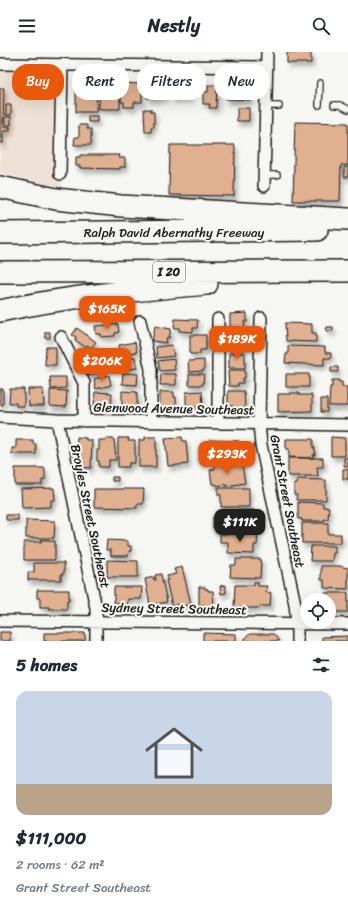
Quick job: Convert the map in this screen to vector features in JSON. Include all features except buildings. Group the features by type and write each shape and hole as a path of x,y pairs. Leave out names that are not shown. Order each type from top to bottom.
{"highway":[{"path":"0,187 56,199 120,206 348,220"},
{"path":"0,228 103,232"},
{"name":"Ralph David Abernathy Freeway","path":"0,233 348,230"},
{"path":"0,311 102,294 343,271"},
{"name":"I 20","path":"0,272 343,271"}],"street":[{"path":"267,52 267,64"},
{"path":"0,64 12,64"},
{"path":"64,64 214,66"},
{"path":"60,174 61,100"},
{"path":"264,181 266,100"},
{"name":"Grant Street Southeast","path":"261,318 259,423 261,444 295,604 297,641"},
{"path":"218,319 218,423"},
{"path":"140,321 151,369 151,422"},
{"path":"61,337 84,383 84,421"},
{"name":"Glenwood Avenue Southeast","path":"0,418 84,421 348,425"},
{"name":"Broyles Street Southeast","path":"56,420 96,608 96,641"},
{"name":"Sydney Street Southeast","path":"0,621 348,624"}],"lane":[{"path":"319,105 320,83"},
{"path":"334,105 340,105 348,109"},
{"path":"266,106 279,106"},
{"path":"264,181 277,175"}],"shaded area":[{"path":"0,64 12,64 12,100 61,100 60,174 62,188 0,173"}]}
